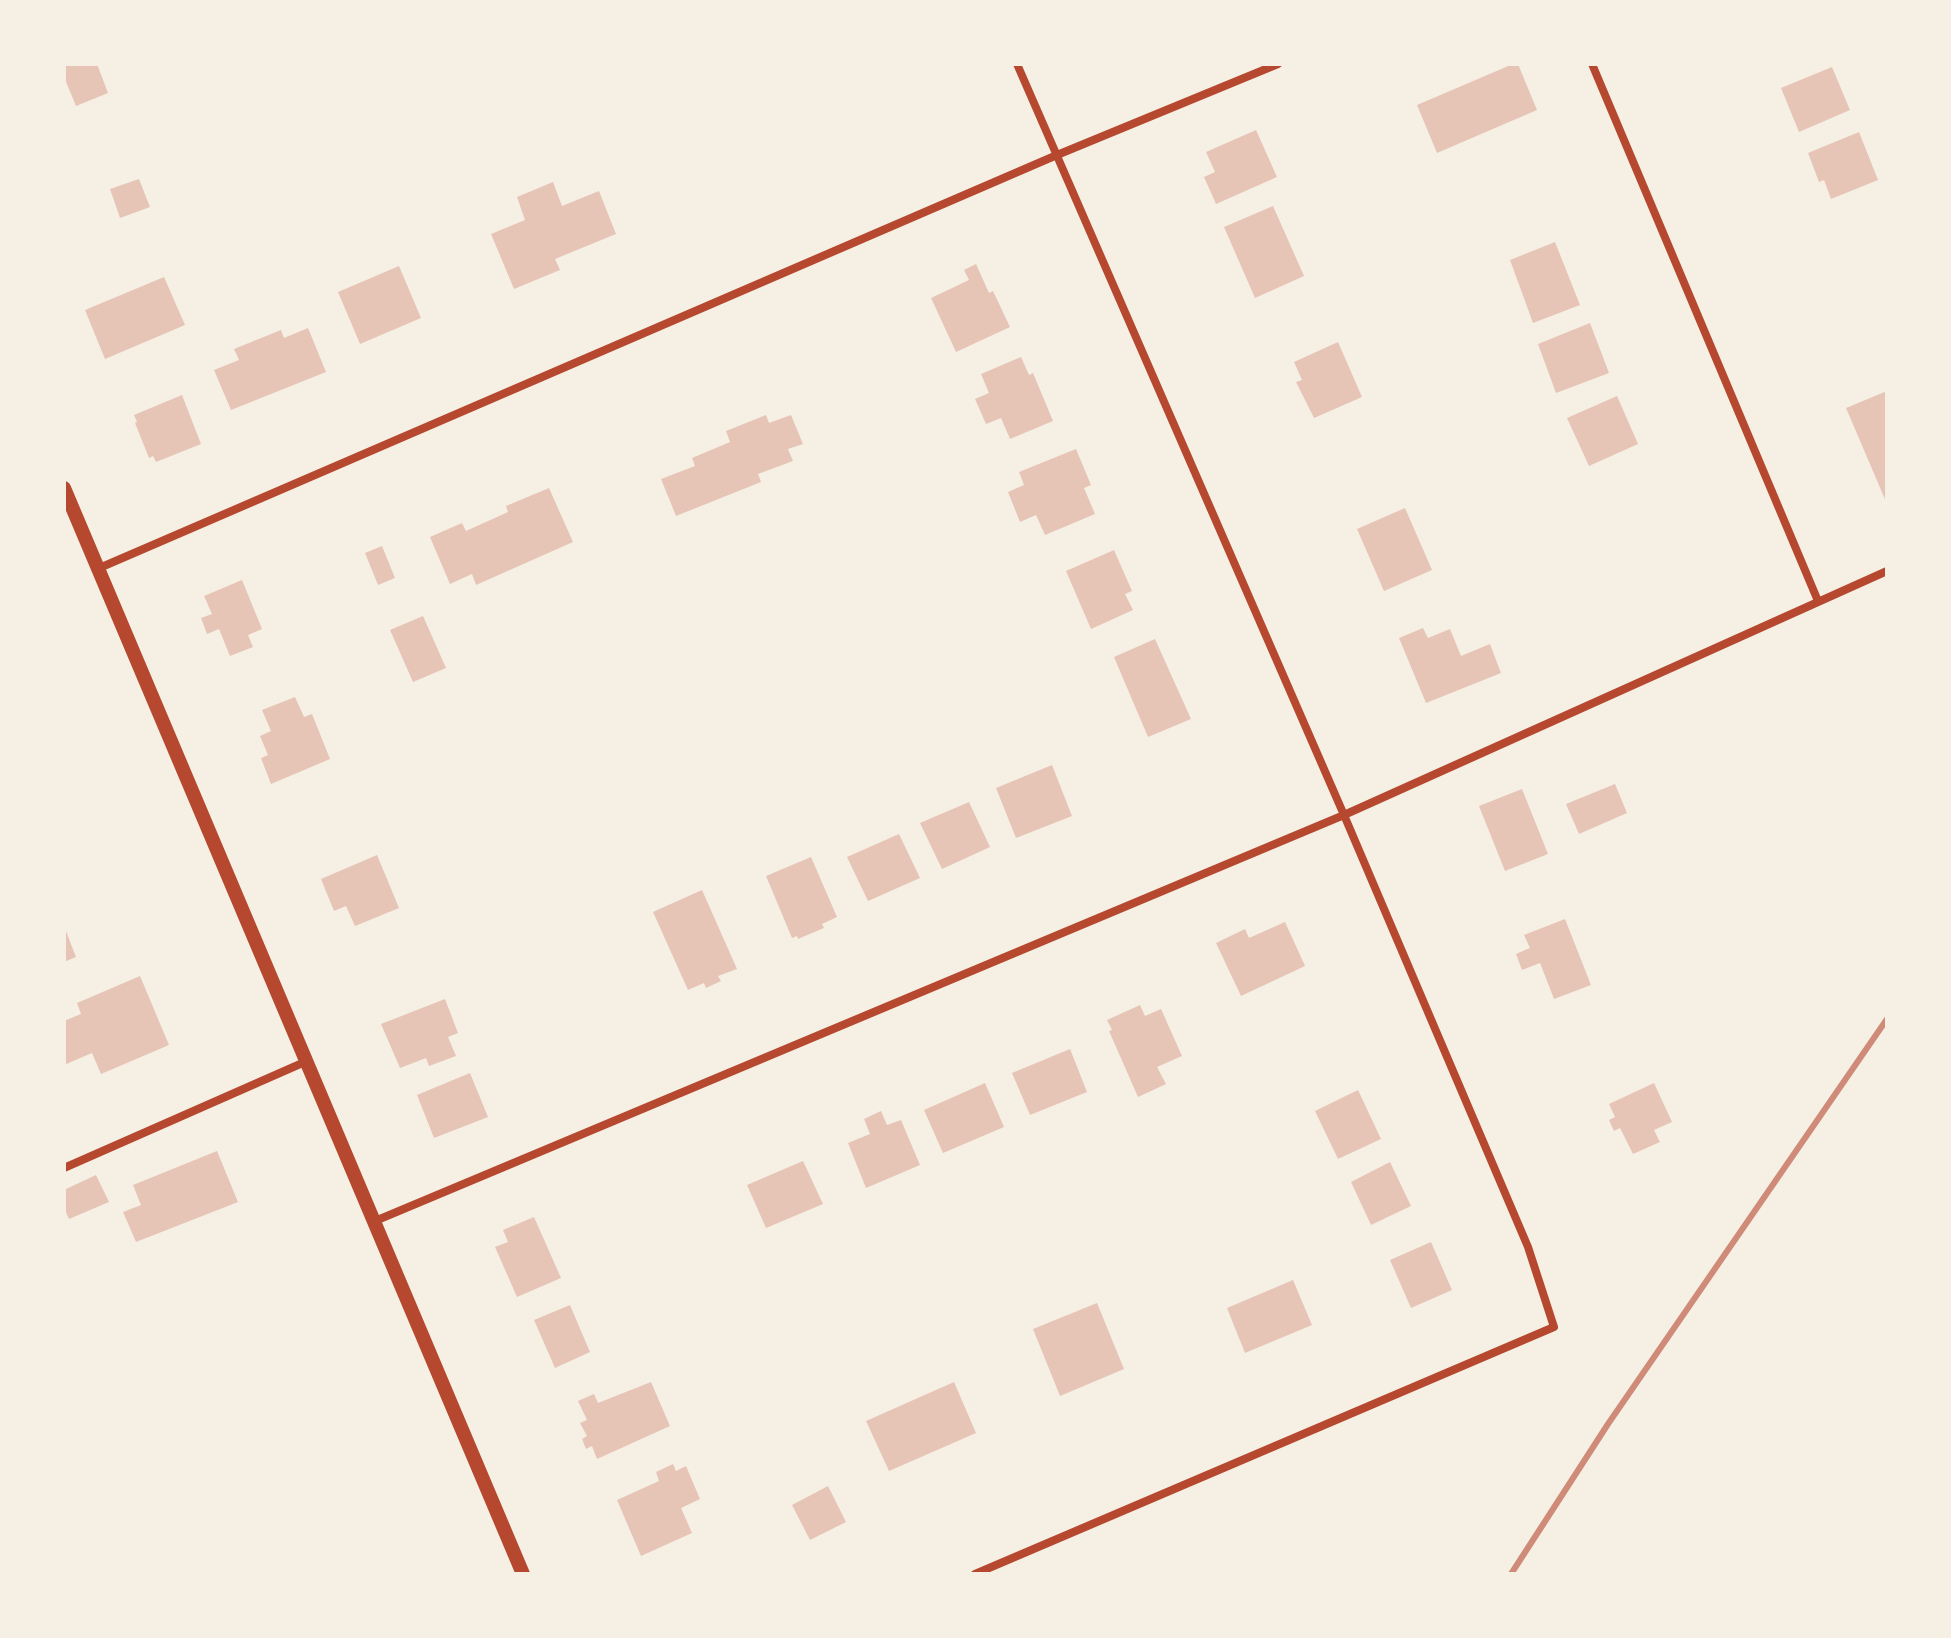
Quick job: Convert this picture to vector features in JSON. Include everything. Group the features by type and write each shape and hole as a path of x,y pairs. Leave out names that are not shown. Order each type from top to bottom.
{"street":[{"path":"975,1574 1554,1327 1528,1247 1017,64"},
{"path":"97,569 1057,155 1278,64"},
{"path":"1592,64 1818,601"},
{"path":"64,488 523,1574"},
{"path":"375,1221 1344,815 1887,571"},
{"path":"64,1168 308,1061"}],"building":[{"path":"64,64 97,64 108,93 76,106 64,77"},
{"path":"1518,64 1537,110 1437,153 1417,105"},
{"path":"1832,67 1850,110 1799,132 1781,88"},
{"path":"1256,130 1277,177 1216,204 1204,177 1215,172 1206,152"},
{"path":"1859,132 1878,180 1831,199 1824,180 1819,182 1808,153"},
{"path":"139,179 150,207 120,218 110,189"},
{"path":"553,182 562,206 599,191 616,234 555,259 560,270 514,289 491,234 525,220 517,197"},
{"path":"1273,206 1304,276 1255,298 1224,227"},
{"path":"1555,242 1580,305 1533,323 1510,260"},
{"path":"976,264 1010,327 956,352 931,298 969,280 964,270"},
{"path":"399,266 421,318 360,344 338,292"},
{"path":"164,277 185,325 105,359 85,310"},
{"path":"1590,323 1609,373 1556,393 1538,344"},
{"path":"308,328 326,372 231,410 214,370 239,360 234,349 281,330 284,338"},
{"path":"1338,342 1362,397 1314,418 1296,382 1302,380 1294,362"},
{"path":"1021,357 1029,375 1033,373 1053,421 1010,439 1001,418 986,424 975,399 989,393 981,374"},
{"path":"1887,391 1887,504 1846,408"},
{"path":"182,395 201,444 156,462 153,456 149,458 134,415"},
{"path":"1617,396 1638,444 1589,466 1567,418"},
{"path":"766,415 769,423 791,415 803,444 788,449 793,461 758,474 761,482 676,516 661,479 695,466 692,458 730,442 726,431"},
{"path":"1076,449 1091,485 1084,488 1095,514 1045,535 1036,515 1020,522 1008,492 1024,485 1019,472"},
{"path":"549,488 573,542 476,585 472,574 450,584 430,537 462,523 466,531 508,512 506,506"},
{"path":"1405,508 1432,570 1384,591 1357,529"},
{"path":"382,546 395,578 378,585 365,553"},
{"path":"1114,550 1132,591 1125,594 1133,610 1091,629 1066,571"},
{"path":"242,580 262,629 248,635 253,647 230,656 219,629 207,634 201,618 212,614 204,596"},
{"path":"423,616 446,668 413,682 390,630"},
{"path":"1423,628 1428,638 1450,629 1461,656 1490,644 1501,673 1426,703 1399,638"},
{"path":"1155,639 1191,719 1148,737 1114,657"},
{"path":"295,697 304,717 312,714 330,759 271,784 261,758 268,755 260,736 271,731 262,710"},
{"path":"1052,765 1072,816 1016,838 996,788"},
{"path":"1615,784 1627,813 1579,834 1566,804"},
{"path":"1522,789 1548,854 1505,871 1479,806"},
{"path":"969,802 990,847 942,869 920,823"},
{"path":"899,834 920,878 868,901 847,857"},
{"path":"377,855 399,908 355,926 346,906 334,911 321,879"},
{"path":"811,857 837,917 822,924 824,928 798,939 797,936 792,938 766,876"},
{"path":"702,890 737,969 718,976 721,981 706,988 704,983 688,990 653,912"},
{"path":"1565,919 1591,985 1554,999 1540,963 1522,970 1516,954 1530,948 1524,935"},
{"path":"1285,922 1305,966 1241,996 1216,943 1245,929 1249,938"},
{"path":"64,926 76,957 64,962"},
{"path":"140,976 169,1045 101,1074 92,1053 64,1065 64,1021 81,1014 77,1003"},
{"path":"445,999 458,1033 448,1037 456,1056 429,1066 426,1058 400,1068 381,1024"},
{"path":"1140,1005 1145,1016 1161,1009 1182,1056 1157,1067 1166,1084 1138,1097 1107,1020"},
{"path":"1070,1049 1087,1092 1030,1115 1012,1073"},
{"path":"470,1073 488,1117 434,1138 417,1095"},
{"path":"985,1083 1004,1127 943,1153 924,1110"},
{"path":"1654,1083 1672,1122 1654,1130 1660,1142 1633,1154 1620,1128 1614,1131 1609,1120 1615,1117 1609,1104"},
{"path":"1358,1090 1381,1139 1338,1159 1315,1111"},
{"path":"881,1111 887,1125 901,1120 920,1165 866,1188 848,1143 870,1134 864,1119"},
{"path":"217,1151 238,1202 136,1242 123,1212 141,1205 133,1185"},
{"path":"803,1161 823,1204 766,1228 747,1185"},
{"path":"1390,1162 1411,1206 1371,1225 1351,1182"},
{"path":"96,1175 109,1202 69,1219 64,1208 64,1190"},
{"path":"534,1217 561,1278 517,1297 495,1247 508,1242 503,1230"},
{"path":"1431,1242 1452,1290 1411,1308 1390,1260"},
{"path":"1293,1280 1312,1325 1245,1353 1227,1308"},
{"path":"1097,1303 1124,1369 1060,1396 1033,1329"},
{"path":"570,1305 590,1352 555,1368 534,1320"},
{"path":"651,1382 670,1426 597,1459 592,1446 586,1449 582,1439 587,1436 580,1423 587,1420 578,1401 594,1394 598,1403"},
{"path":"954,1382 976,1433 889,1471 866,1421"},
{"path":"673,1464 676,1471 686,1466 700,1499 681,1508 692,1533 641,1556 617,1500 659,1481 656,1472"},
{"path":"828,1486 846,1522 810,1540 792,1505"}],"railway":[{"path":"1511,1574 1608,1424 1887,1019"}]}
